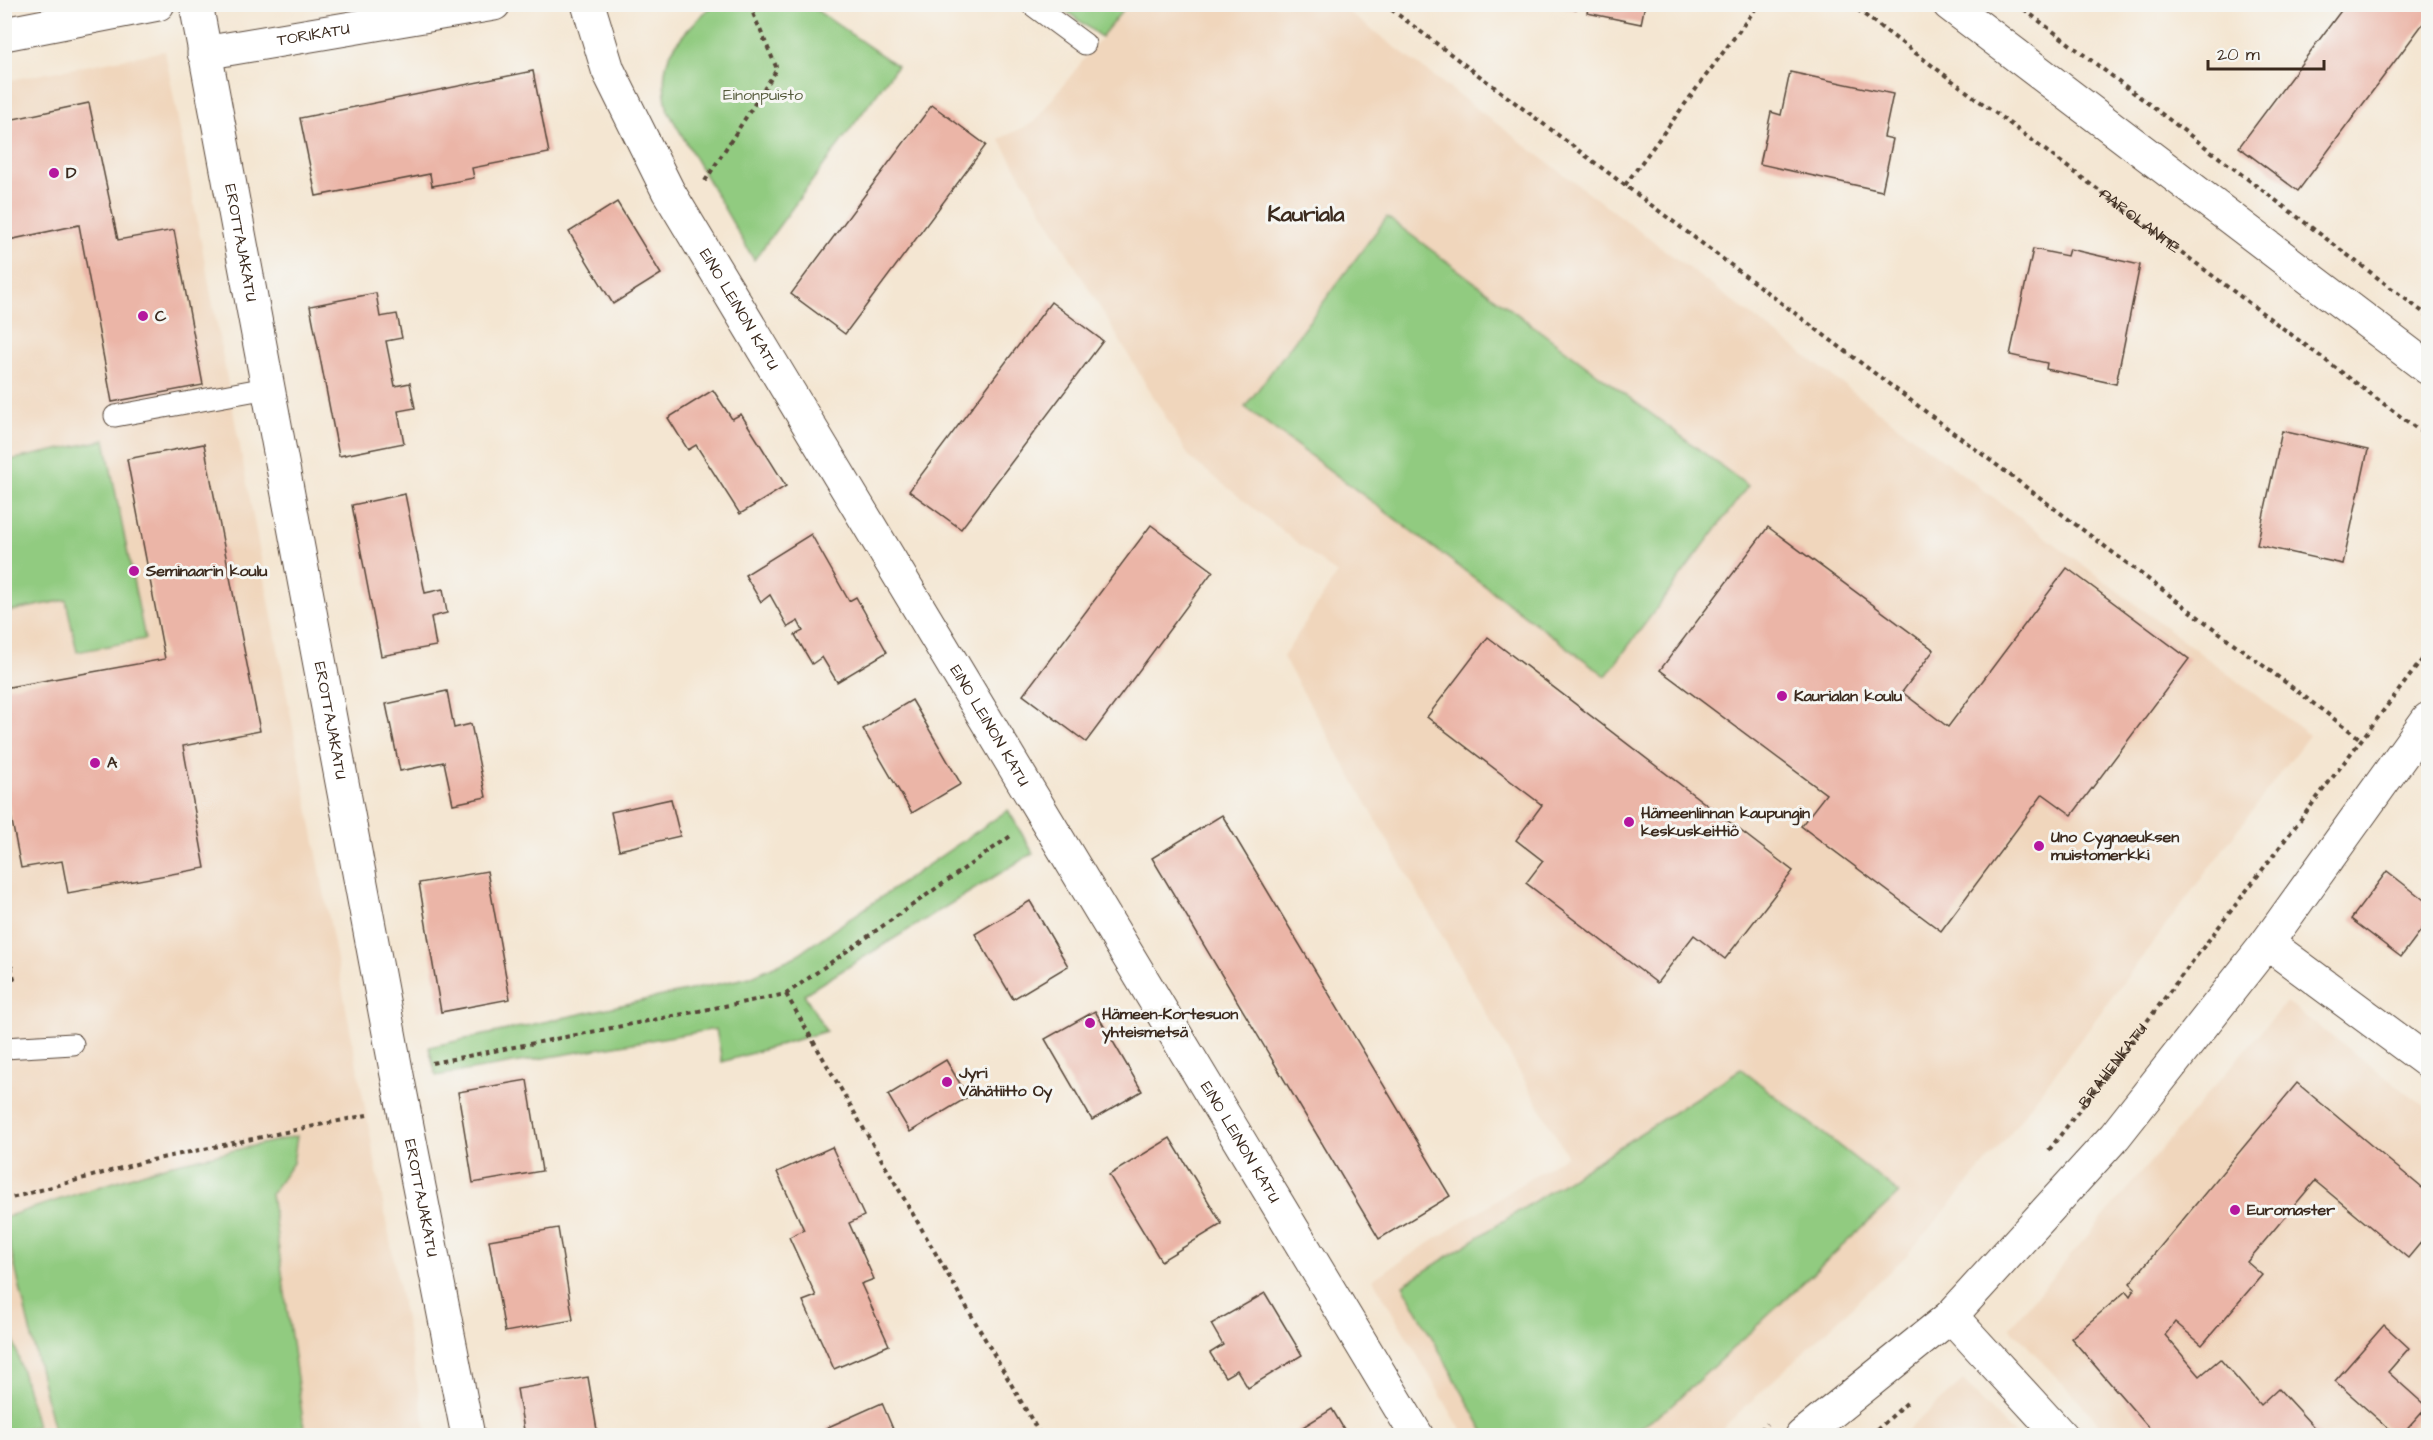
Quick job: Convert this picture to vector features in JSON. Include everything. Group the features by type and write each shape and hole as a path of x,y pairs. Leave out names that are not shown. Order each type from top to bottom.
{"street":[{"path":"4,34 158,4"},
{"name":"EROTTAJAKATU","path":"196,4 396,1070 468,1436"},
{"name":"TORIKATU","path":"204,53 494,4"},
{"name":"EINO LEINON KATU","path":"588,4 608,70 668,192 1417,1436"},
{"path":"1949,4 2428,368"},
{"path":"1802,1436 1951,1316 2115,1136 2266,943 2428,719"},
{"path":"2266,943 2428,1062"},
{"path":"1951,1316 2061,1436"}],"lane":[{"path":"1031,4 1086,44"},
{"path":"115,416 267,388"},
{"path":"4,1048 73,1044"}],"path":[{"path":"699,191 777,69 749,4"},
{"path":"1384,4 2362,740"},
{"path":"1625,185 1759,4"},
{"name":"PAROLANTIE","path":"1851,4 2428,437"},
{"path":"2017,4 2428,316"},
{"name":"BRAHENKATU","path":"2048,1152 2428,652"},
{"path":"396,1070 786,994 1043,813"},
{"path":"4,931 14,979 4,981"},
{"path":"786,994 1041,1436"},
{"path":"4,1200 147,1161 375,1113"},
{"path":"1754,1436 1771,1421"}],"shaded area":[{"name":"Kaurialan koulu","path":"1127,5 1339,5 2309,735 1998,1149 1906,1256 1715,1435 1464,1435 1373,1279 1567,1155 1283,657 1337,574 1190,458 999,139 1033,123"},
{"name":"Seminaarin koulu","path":"165,51 427,1435 5,1436 5,81"},
{"path":"2286,1002 2428,1109 2428,1435 2110,1435 2010,1327"},
{"path":"1963,1381 2014,1435 1902,1435"}],"green space":[{"name":"Einonpuisto","path":"712,5 809,5 897,66 754,260 668,111 664,76 672,51 679,40"},
{"path":"1058,5 1127,5 1101,37"},
{"path":"1387,217 1748,486 1606,676 1245,407"},
{"path":"105,440 145,639 77,652 66,600 5,612 5,461"},
{"path":"1008,810 1033,853 804,994 826,1031 722,1062 716,1029 436,1076 429,1047 750,977 794,957"},
{"path":"1741,1069 1899,1193 1672,1405 1630,1435 1486,1435 1403,1285"},
{"path":"297,1136 293,1163 271,1194 305,1435 55,1435 5,1217 164,1166"},
{"path":"4,1305 37,1426 5,1434 4,1434"}],"building":[{"path":"1555,4 1577,4 1576,10"},
{"path":"1589,4 1645,4 1641,24 1587,13"},
{"path":"2346,4 2428,4 2428,17 2298,191 2239,147"},
{"path":"533,71 549,153 472,168 474,178 432,186 430,174 316,196 300,118"},
{"path":"1790,72 1893,94 1884,137 1893,139 1882,191 1760,164 1771,112 1781,115"},
{"path":"89,103 118,240 174,230 203,385 112,402 79,225 4,241 4,121"},
{"path":"932,105 986,145 845,334 791,294"},
{"path":"617,202 661,274 613,304 569,232"},
{"path":"2033,249 2067,256 2069,249 2140,265 2116,384 2046,369 2047,363 2010,355"},
{"path":"376,293 380,317 397,314 402,338 386,341 395,386 410,383 415,408 398,411 404,443 339,456 310,306"},
{"path":"1051,302 1103,341 961,529 909,491"},
{"path":"713,390 732,419 741,414 786,486 740,514 696,445 688,450 668,418"},
{"path":"2282,431 2368,450 2343,564 2257,545"},
{"name":"A","path":"204,444 260,731 183,746 205,868 68,893 62,861 21,868 4,780 4,688 165,659 127,459"},
{"path":"405,494 425,593 443,589 447,613 431,617 436,646 381,656 352,505"},
{"path":"1151,525 1213,571 1086,742 1023,695"},
{"name":"Kaurialan koulu","path":"1768,527 1934,650 1902,692 1948,727 2067,568 2189,659 2072,815 2043,794 1941,931 1801,826 1826,794 1660,670"},
{"path":"811,534 849,601 856,597 887,652 837,682 822,657 812,664 795,635 803,631 798,621 788,627 770,595 761,602 745,575"},
{"name":"Hämeenlinnan kaupungin keskuskeittiö","path":"1488,637 1793,871 1725,959 1694,935 1657,983 1526,883 1543,861 1516,840 1542,805 1427,717"},
{"path":"447,691 454,728 471,724 486,797 453,804 444,762 400,771 386,704"},
{"path":"912,700 961,784 912,813 863,729"},
{"path":"671,799 680,836 619,850 611,812"},
{"path":"1222,815 1450,1196 1379,1239 1152,858"},
{"path":"487,871 510,999 441,1012 419,883"},
{"path":"2387,871 2428,903 2428,921 2401,957 2351,919"},
{"path":"1030,901 1068,966 1013,999 975,934"},
{"path":"1095,1011 1142,1091 1092,1120 1045,1039"},
{"path":"946,1060 968,1097 910,1132 888,1095"},
{"path":"527,1080 542,1171 473,1183 458,1092"},
{"path":"2297,1083 2428,1193 2428,1234 2408,1258 2315,1181 2247,1262 2262,1275 2202,1345 2175,1322 2165,1335 2200,1376 2220,1359 2260,1405 2278,1388 2322,1436 2156,1436 2071,1338 2126,1291 2130,1296 2135,1288 2130,1283"},
{"path":"1170,1138 1222,1224 1161,1261 1109,1175"},
{"path":"832,1147 864,1216 849,1223 874,1279 861,1284 889,1345 834,1369 803,1301 816,1296 789,1237 804,1230 777,1172"},
{"path":"558,1228 573,1320 505,1332 489,1240"},
{"path":"1265,1293 1302,1355 1248,1388 1237,1370 1225,1377 1210,1353 1223,1345 1211,1324"},
{"path":"2384,1325 2409,1348 2388,1372 2427,1407 2401,1436 2397,1436 2335,1381"},
{"path":"588,1377 598,1436 525,1436 517,1389"},
{"path":"882,1403 896,1436 829,1436 826,1428"},
{"path":"1332,1409 1348,1436 1288,1436"}],"place":[{"name":"D","path":"54,173"},
{"name":"C","path":"143,316"},
{"name":"Seminaarin koulu","path":"134,571"},
{"name":"Kaurialan koulu","path":"1782,696"},
{"name":"A","path":"95,763"},
{"name":"Hämeenlinnan kaupungin keskuskeittiö","path":"1629,822"},
{"name":"Uno Cygnaeuksen muistomerkki","path":"2039,846"},
{"name":"Hämeen-Kortesuon yhteismetsä","path":"1090,1023"},
{"name":"Jyri Vähätiitto Oy","path":"947,1082"},
{"name":"Euromaster","path":"2235,1210"}],"district":[{"name":"Kauriala","path":"1306,214"}]}
